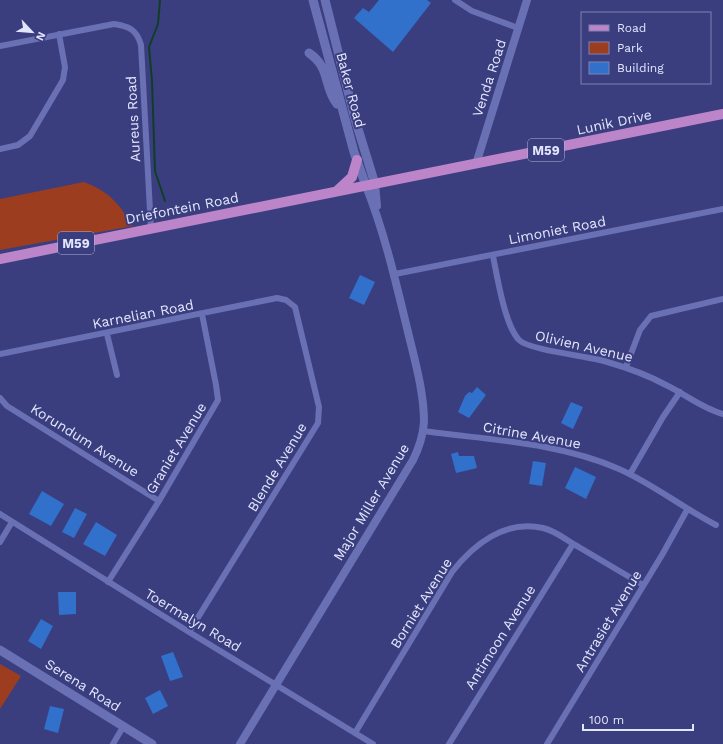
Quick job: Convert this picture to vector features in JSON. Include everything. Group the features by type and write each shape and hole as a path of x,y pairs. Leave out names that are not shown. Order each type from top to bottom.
{"main road":[{"name":"Baker Road","path":"313,0 342,110 357,160 370,185"},
{"name":"Baker Road","path":"325,0 370,185"},
{"path":"309,53 321,62 332,96 342,110"},
{"name":"Lunik Drive","path":"370,185 428,172 476,164 723,114"},
{"path":"336,191 352,177 357,160"},
{"name":"Driefontein Road","path":"0,259 370,185"},
{"name":"Serena Road","path":"0,650 152,744"}],"street":[{"path":"455,0 476,12 518,28"},
{"name":"Venda Road","path":"476,164 527,0"},
{"name":"Aureus Road","path":"59,34 114,24 125,25 136,33 141,45 151,229"},
{"path":"0,46 59,34 65,67 63,80 30,136 23,143 0,149"},
{"name":"Major Miller Avenue","path":"239,744 413,460 418,450 423,431 422,401 395,274 370,185"},
{"name":"Limoniet Road","path":"395,274 493,256 723,209"},
{"name":"Olivien Avenue","path":"493,256 508,320 516,336 522,342 545,349 586,356 654,378 712,410 723,414"},
{"name":"Karnelian Road","path":"0,354 107,334 276,298 289,301"},
{"path":"626,368 640,330 651,316 723,299"},
{"name":"Blende Avenue","path":"190,632 318,423 320,407 298,311 289,301"},
{"name":"Graniet Avenue","path":"108,582 159,500 218,400 202,314"},
{"path":"107,334 117,375"},
{"path":"630,474 663,416 680,392"},
{"name":"Korundum Avenue","path":"0,398 7,406 159,500"},
{"name":"Citrine Avenue","path":"423,431 563,450 597,460 630,474 687,510 716,525"},
{"name":"Antrasiet Avenue","path":"547,744 643,586 687,510"},
{"name":"Toermalyn Road","path":"0,514 108,582 374,744"},
{"path":"0,542 12,522"},
{"name":"Borniet Avenue","path":"355,733 452,572 476,546 496,534 526,527 543,528 553,531 643,586"},
{"name":"Antimoon Avenue","path":"449,744 573,544"},
{"path":"113,744 123,727"}],"green space":[{"path":"84,182 101,190 113,199 133,226 0,250 0,199"},
{"path":"0,664 21,676 0,709"}],"building":[{"path":"379,0 427,0 431,3 393,52 354,18 363,8 369,12"},
{"path":"360,275 375,282 364,305 349,298"},
{"path":"477,387 486,395 469,418 458,412 465,396 469,392 472,393"},
{"path":"571,402 583,407 573,429 561,423"},
{"path":"458,452 459,456 474,456 477,468 456,473 451,454"},
{"path":"533,461 546,463 542,486 529,484"},
{"path":"575,467 596,477 586,499 565,488"},
{"path":"42,491 64,504 51,526 29,514"},
{"path":"75,508 87,514 74,538 62,532"},
{"path":"96,522 117,535 105,556 83,544"},
{"path":"58,592 76,592 76,614 59,615"},
{"path":"41,619 53,626 41,649 28,641"},
{"path":"173,652 183,677 170,681 161,656"},
{"path":"160,690 168,706 153,714 145,698"},
{"path":"50,706 64,709 58,733 44,729"}],"waterway":[{"path":"160,0 158,24 149,47 152,81 155,171 165,201"}]}
